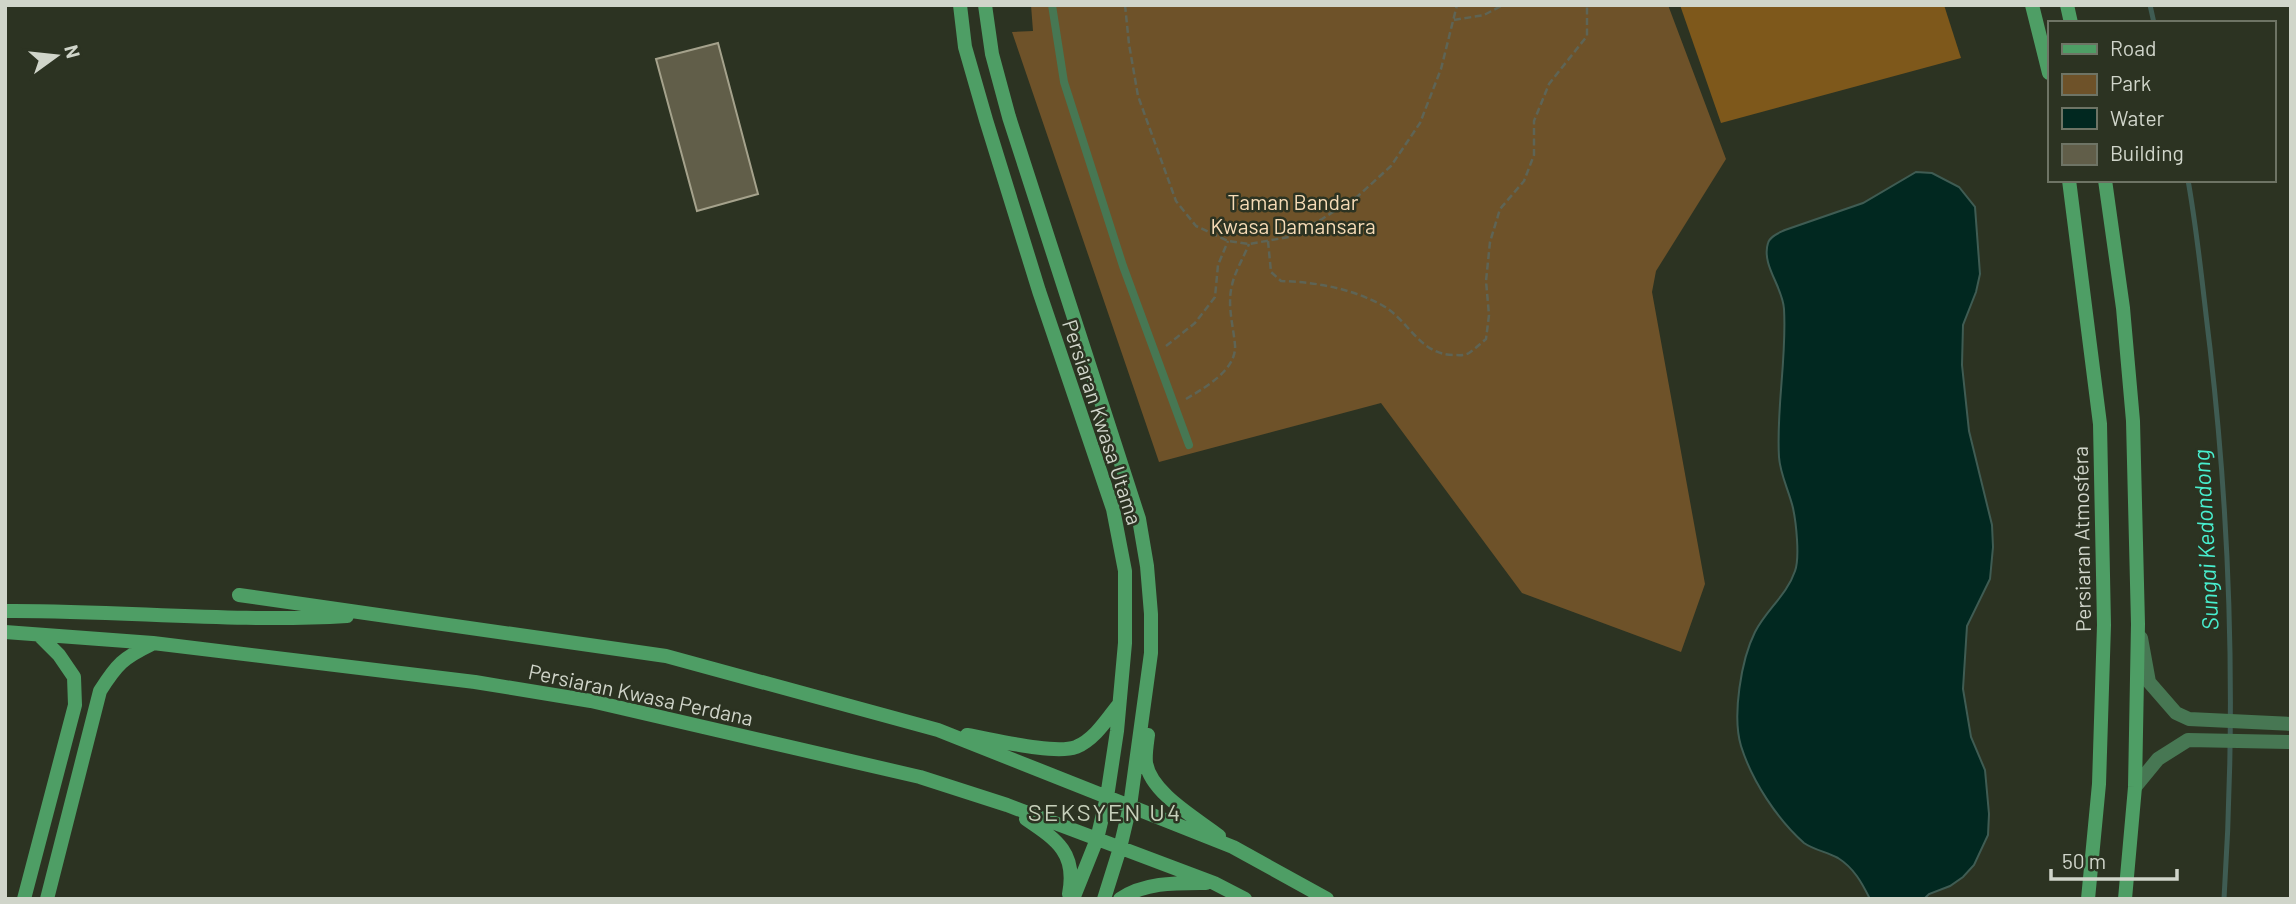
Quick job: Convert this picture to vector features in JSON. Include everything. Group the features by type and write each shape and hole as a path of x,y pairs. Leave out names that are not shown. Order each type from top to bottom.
{"main road":[{"name":"Persiaran Kwasa Utama","path":"960,5 965,47 986,120 1113,509 1125,572 1125,643 1107,797 1097,839 1073,899"},
{"name":"Persiaran Kwasa Utama","path":"985,5 992,54 1009,117 1139,519 1147,566 1151,653 1129,806 1120,848 1104,899"},
{"path":"2032,5 2048,69"},
{"name":"Persiaran Atmosfera","path":"2069,182 2100,424 2104,625 2099,785 2088,899"},
{"path":"2105,182 2123,308 2133,421 2138,624 2135,787 2125,899"},
{"name":"Persiaran Kwasa Perdana","path":"239,595 666,656 938,730 1233,847 1327,899"},
{"path":"5,611 308,618 377,614"},
{"name":"Persiaran Kwasa Perdana","path":"5,632 153,643 475,682 591,701 920,777 1007,805 1214,883 1245,899"},
{"path":"24,899 75,705 74,677 59,655 40,636"},
{"path":"47,899 100,691 126,657 153,643"},
{"path":"1151,653 1146,763 1152,779 1161,792 1233,847"},
{"path":"938,730 1055,750 1075,747 1103,725 1120,702"},
{"path":"1007,805 1058,840 1066,853 1072,876 1068,899"},
{"path":"1120,899 1141,889 1168,884 1214,883"}],"street":[{"path":"2138,624 2149,682 2176,713 2189,719 2291,724"},
{"path":"2135,787 2158,760 2188,740 2291,742"}],"lane":[{"path":"1052,5 1064,82 1123,266 1189,445"}],"path":[{"path":"1125,5 1138,96 1176,201 1196,226 1228,241 1249,244 1289,237 1322,219 1359,196 1391,166 1420,123 1441,69 1457,5"},
{"path":"1454,20 1484,15 1503,5"},
{"path":"1268,240 1271,272 1280,281 1306,282 1346,289 1382,305 1406,325 1426,348 1445,354 1466,355 1486,340 1489,315 1486,281 1490,243 1500,209 1524,181 1534,155 1534,121 1549,84 1587,36 1587,5"},
{"path":"1155,355 1195,323 1215,297 1219,265 1228,241"},
{"path":"1174,407 1208,386 1227,367 1236,348 1230,316 1232,285 1249,244"}],"green space":[{"name":"Taman Bandar Kwasa Damansara","path":"1031,5 1668,5 1726,159 1656,271 1652,292 1705,584 1681,652 1522,593 1381,403 1159,462 1012,32 1033,31"}],"shaded area":[{"path":"1680,5 1944,5 1961,58 1721,123"}],"water":[{"path":"1916,172 1932,173 1959,187 1975,207 1980,274 1963,325 1962,365 1969,431 1992,525 1993,547 1990,579 1967,626 1963,689 1971,737 1985,770 1988,835 1974,865 1950,886 1929,894 1924,899 1870,899 1849,866 1838,858 1804,843 1766,799 1741,746 1737,719 1739,688 1750,644 1760,624 1791,580 1797,557 1794,514 1779,457 1784,309 1767,260 1768,243 1785,230 1863,203"}],"building":[{"path":"718,43 758,194 697,211 656,59"}],"waterway":[{"name":"Sungai Kedondong","path":"2150,5 2154,21"},
{"name":"Sungai Kedondong","path":"2188,182 2210,348 2227,554 2230,761 2224,899"}],"district":[{"name":"SEKSYEN U4","path":"1105,811"}]}
